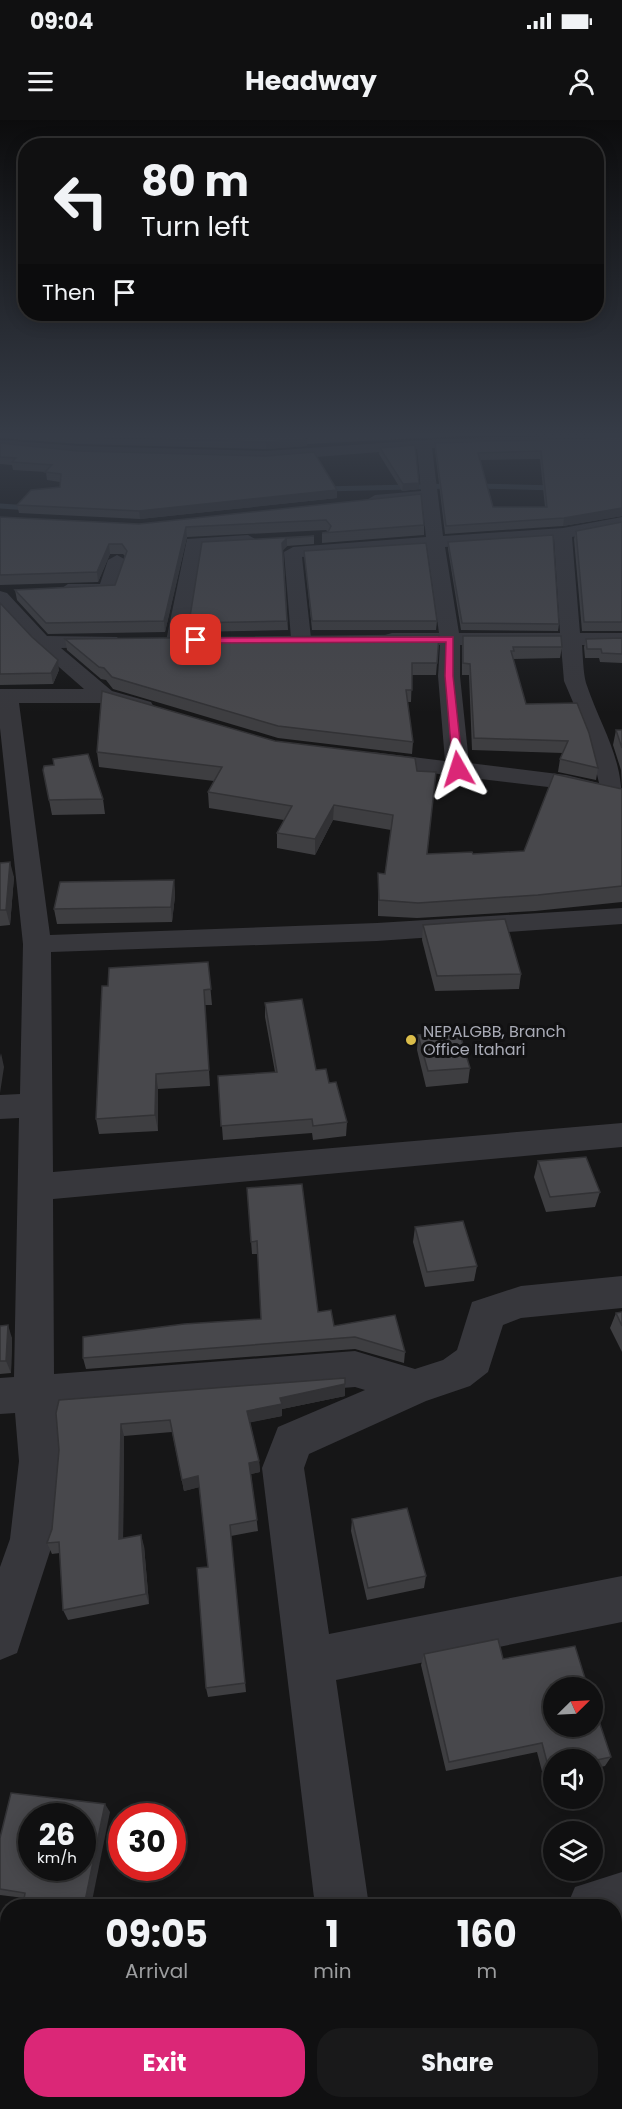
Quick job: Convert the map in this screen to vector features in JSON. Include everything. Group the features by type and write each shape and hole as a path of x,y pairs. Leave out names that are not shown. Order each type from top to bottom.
{"street":[{"path":"435,527 450,639 449,676 458,769"},
{"path":"283,538 563,533 596,527"},
{"path":"356,757 566,782 617,795 611,740 575,681 563,533"},
{"path":"301,638 293,552 436,535"},
{"path":"198,640 167,641 193,543 261,539"},
{"path":"54,591 108,589 117,560"},
{"path":"0,595 22,592"},
{"path":"0,595 42,642 104,696"},
{"path":"279,639 324,638"},
{"path":"370,639 622,639"},
{"path":"42,642 136,641"},
{"path":"0,1636 32,1539 40,1461 17,1394 36,1187 37,944 24,821 3,696 104,696 161,713"},
{"path":"37,944 376,932 622,916"},
{"path":"0,1107 36,1105"},
{"path":"36,1187 622,1135"},
{"path":"341,1899 284,1468 293,1441 415,1387 456,1372 474,1360 486,1314 521,1302 622,1292"},
{"path":"17,1394 356,1369 415,1387"},
{"path":"309,1662 622,1599"}],"building":[{"path":"0,527 190,527 186,527 164,621 46,623 15,590 115,585 127,551 122,544 109,544 97,572 0,575"},
{"path":"331,527 401,527 322,533 328,532"},
{"path":"597,527 622,527 622,622 584,622 576,531"},
{"path":"553,535 559,624 462,623 448,542"},
{"path":"314,536 287,538 282,543 287,621 189,623 202,542"},
{"path":"426,543 437,621 312,621 304,551"},
{"path":"0,603 32,637 58,660 51,673 0,674"},
{"path":"439,635 437,663 412,663 412,690 406,690 413,742 278,726 112,677 104,668 99,667 65,639"},
{"path":"463,636 561,636 562,647 513,647 514,651 511,651 526,704 577,703 589,733 598,768 560,759 568,741 474,738 470,664 463,663"},
{"path":"622,638 622,654 602,653 601,649 587,649 586,639"},
{"path":"102,691 275,741 415,758 417,771 436,772 427,854 524,851 554,774 622,789 622,886 538,895 418,903 379,900 378,873 385,874 393,815 334,805 315,839 277,833 292,806 208,792 222,767 97,752"},
{"path":"616,730 622,730 622,748"},
{"path":"88,754 103,799 49,800 44,766 54,765 53,759"},
{"path":"10,862 6,910 0,910 0,863"},
{"path":"174,880 171,907 54,909 60,882"},
{"path":"505,919 521,974 437,976 423,925"},
{"path":"208,962 211,989 204,990 209,1070 156,1074 155,1115 96,1119 102,986 108,986 109,968"},
{"path":"302,999 316,1070 326,1069 329,1083 336,1082 347,1122 313,1126 312,1119 221,1126 218,1076 277,1072 265,1003"},
{"path":"459,1031 470,1068 428,1071 418,1035"},
{"path":"586,1157 600,1192 550,1197 538,1161"},
{"path":"302,1184 318,1312 331,1310 334,1326 395,1315 405,1352 355,1337 83,1358 83,1337 184,1324 261,1319 257,1241 251,1242 247,1188"},
{"path":"463,1221 477,1266 427,1272 415,1227"},
{"path":"622,1312 622,1326 616,1313"},
{"path":"8,1325 6,1361 0,1361 0,1326"},
{"path":"345,1378 345,1384 280,1398 282,1404 247,1411 259,1461 249,1463 257,1520 230,1525 245,1683 206,1688 197,1568 208,1567 198,1476 182,1480 170,1420 121,1424 119,1539 141,1535 146,1594 63,1610 59,1542 47,1543 52,1529 59,1450 56,1413 59,1400"},
{"path":"407,1508 426,1576 368,1588 352,1519"},
{"path":"498,1639 503,1659 575,1646 585,1677 543,1677 543,1737 603,1737 603,1733 611,1757 603,1759 603,1749 544,1749 542,1743 449,1762 424,1654"},
{"path":"11,1793 105,1804 96,1848 96,1803 18,1803 18,1881 89,1881 85,1899 24,1899 25,1893 0,1889 0,1838"}],"place":[{"name":"NEPALGBB, Branch Office Itahari","path":"411,1040"}],"route":[{"path":"196,640 450,639 449,676 458,769"}]}
